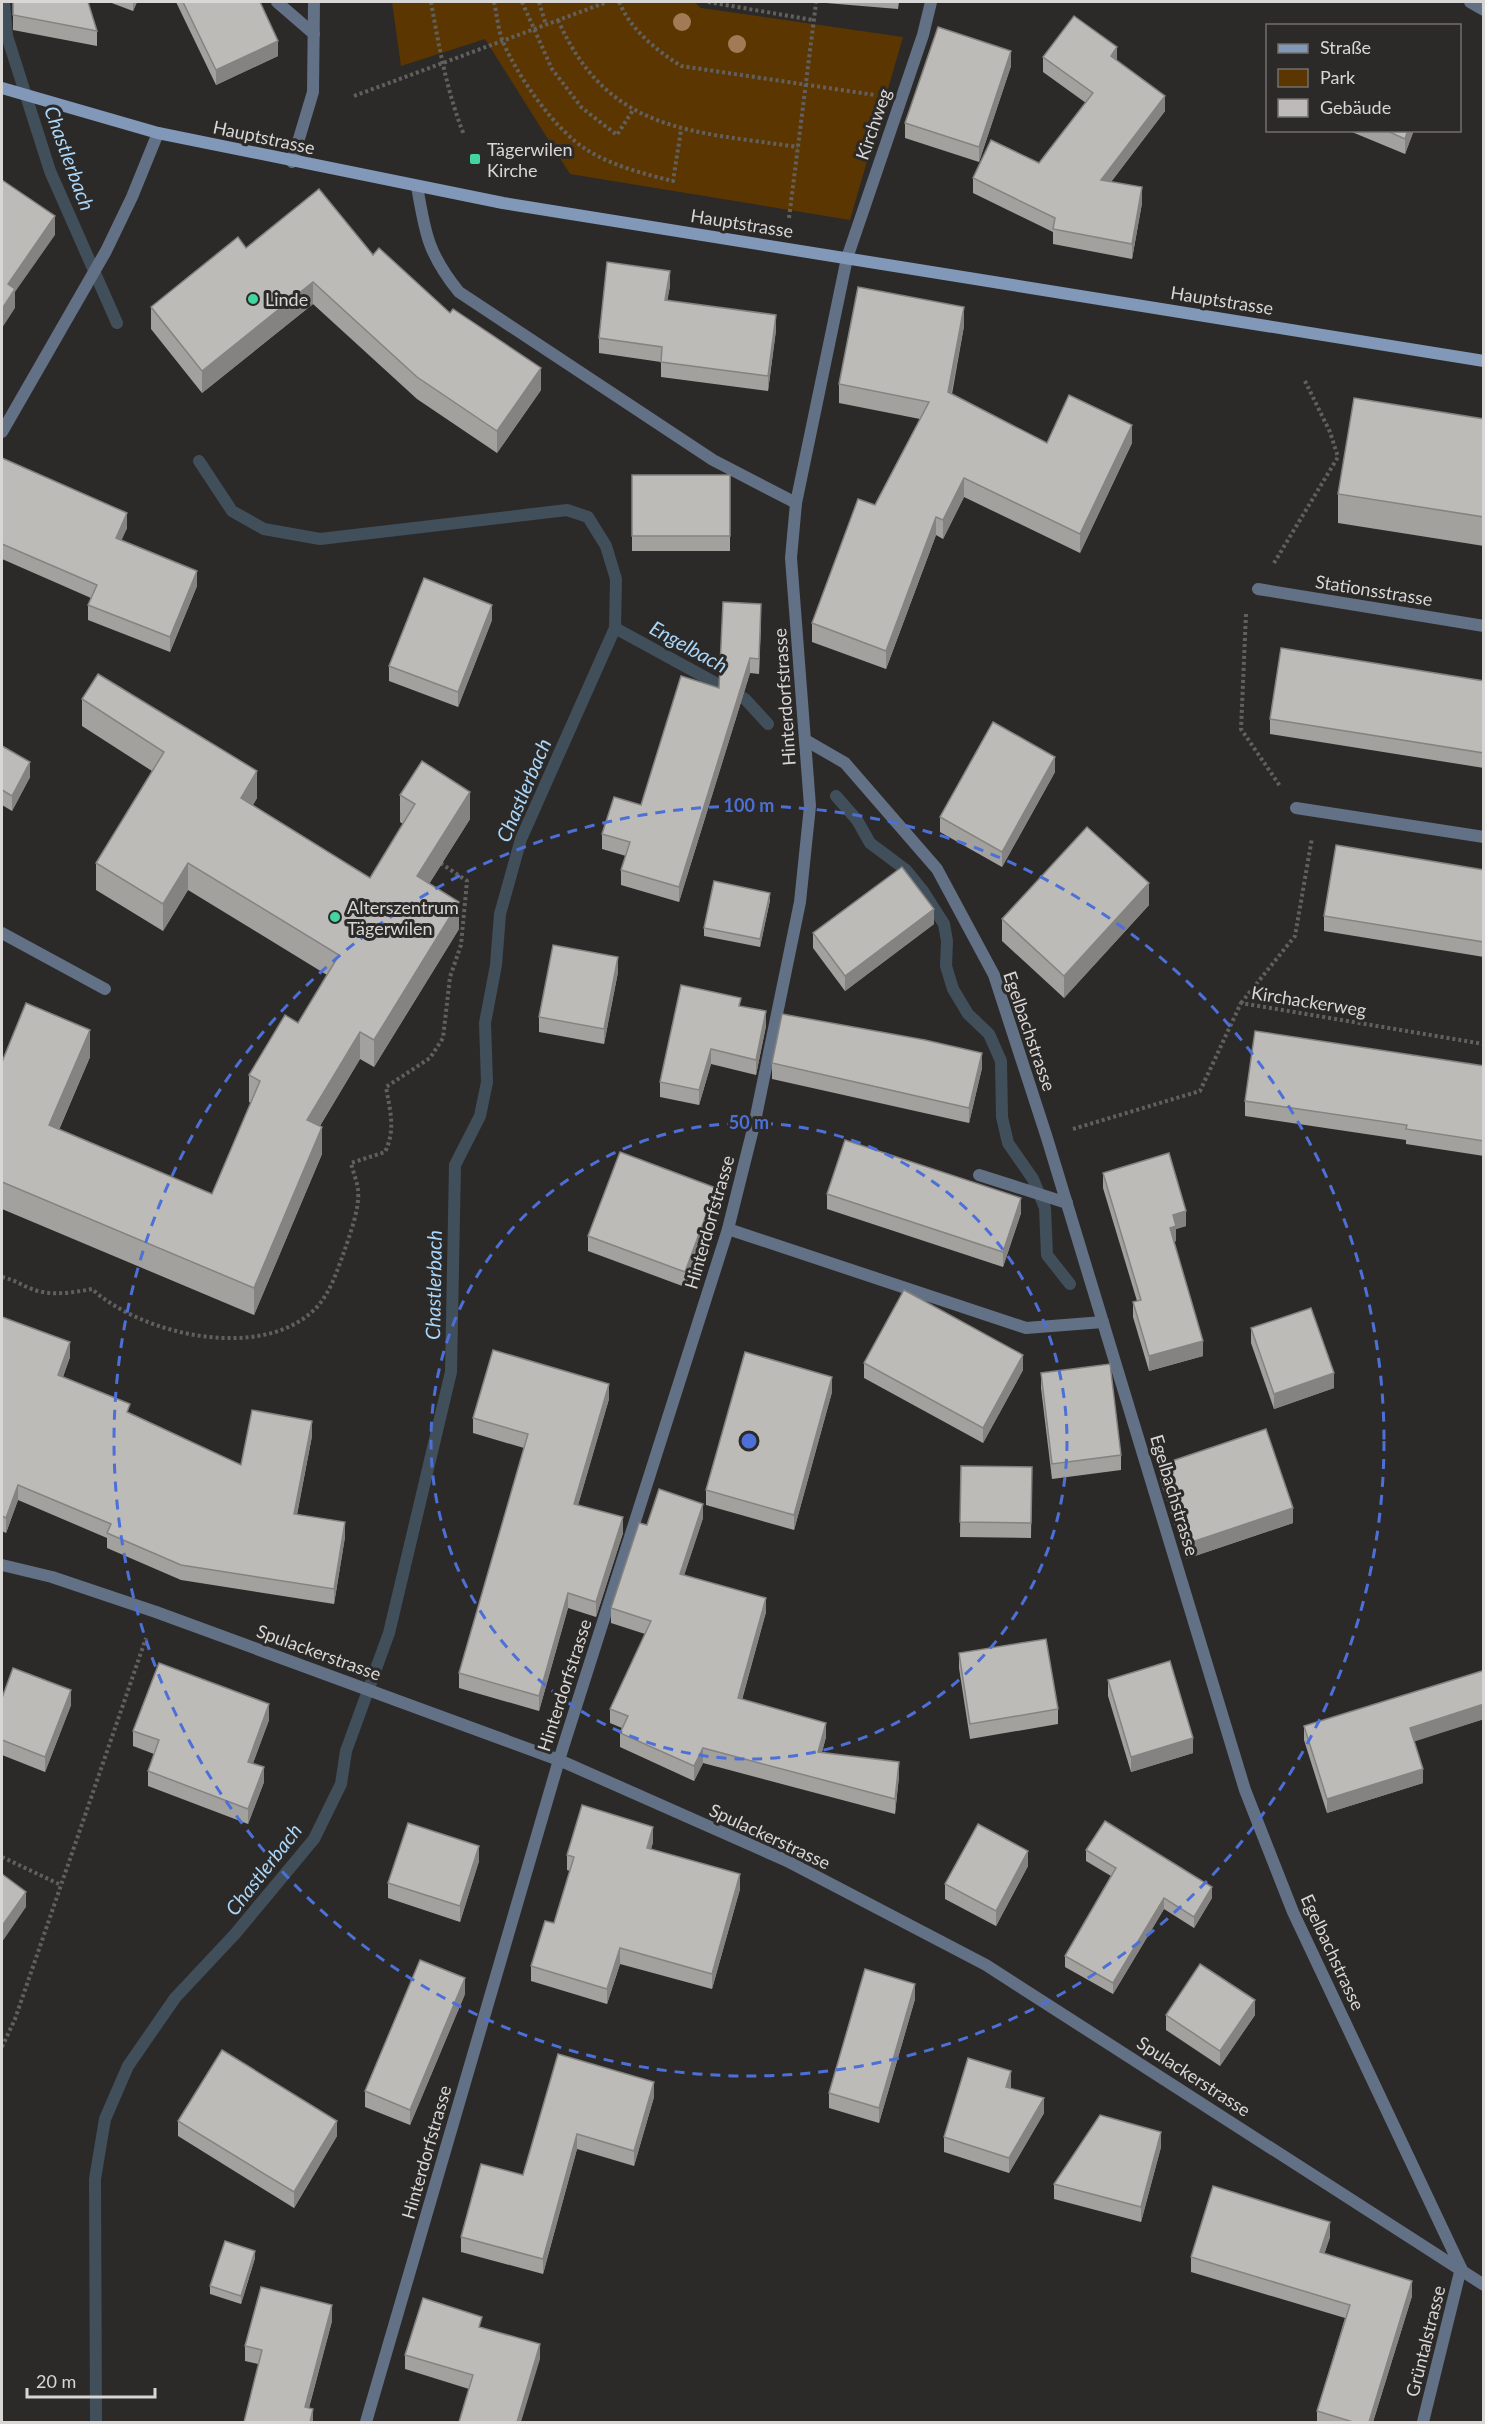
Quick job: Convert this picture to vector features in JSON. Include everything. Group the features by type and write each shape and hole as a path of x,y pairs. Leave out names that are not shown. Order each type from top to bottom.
{"street":[{"path":"278,2 314,34"},
{"path":"292,162 313,92 314,2"},
{"name":"Kirchweg","path":"796,503 847,258 931,2"},
{"path":"1470,2 1484,10"},
{"name":"Hauptstrasse","path":"2,88 158,133 292,162 514,204 1484,361"},
{"path":"2,432 106,251 132,197 158,133"},
{"path":"417,186 427,241 439,267 459,292 713,460 796,503"},
{"name":"Hinterdorfstrasse","path":"366,2422 559,1760 728,1229 755,1121 800,902 810,806 807,741 791,558 796,503"},
{"name":"Stationsstrasse","path":"1258,589 1484,626"},
{"name":"Egelbachstrasse","path":"807,741 845,763 937,869 994,975 1047,1138 1245,1790 1293,1912 1461,2268 1484,2285"},
{"path":"1296,808 1484,837"},
{"path":"2,933 105,988"},
{"path":"979,1175 1067,1203"},
{"path":"728,1229 1026,1328 1103,1322"},
{"name":"Spulackerstrasse","path":"2,1565 52,1577 156,1612 341,1678 559,1760 787,1862 986,1965 1461,2268"},
{"name":"Grüntalstrasse","path":"1423,2422 1461,2268"}],"path":[{"path":"431,2 442,63 453,106 464,135"},
{"path":"494,2 503,41 521,75 550,116 586,150 636,172 673,181 681,130"},
{"path":"522,2 532,30 552,69 582,108 617,135 633,110"},
{"path":"539,2 546,25"},
{"path":"354,96 607,2"},
{"path":"619,2 627,19 634,27 658,51 681,66 875,95"},
{"path":"708,2 813,20"},
{"path":"789,218 816,3"},
{"path":"558,20 571,47 601,85 633,110 681,130 798,147"},
{"path":"1241,1003 1295,936 1312,836 1296,808 1241,729 1246,611 1338,458 1330,432 1305,381"},
{"path":"2,1277 16,1280 41,1292 67,1293 92,1289 108,1304 149,1321 201,1337 246,1338 283,1330 316,1308 334,1281 351,1231 358,1191 351,1163 385,1152 391,1139 393,1125 386,1088 430,1058 443,1038 450,977 461,945 467,881 434,858"},
{"name":"Kirchackerweg","path":"1047,1138 1200,1091 1241,1003 1484,1044"},
{"path":"2,2047 15,2019 156,1612"},
{"path":"2,1857 61,1885"}],"green space":[{"path":"392,2 694,2 701,8 903,37 850,220 570,174 485,39 401,66"}],"building":[{"path":"13,2 88,2 97,31 13,15"},
{"path":"183,2 260,2 278,41 216,70"},
{"path":"1074,16 1117,47 1111,56 1165,96 1101,180 1142,187 1132,244 1053,229 1055,218 973,178 991,140 1039,163 1093,93 1043,57"},
{"path":"938,27 1011,51 979,147 905,123"},
{"path":"1389,132 1407,132 1405,139"},
{"path":"2,180 55,216 8,284 15,289 2,309"},
{"path":"319,189 373,255 379,248 450,313 453,309 541,368 497,431 417,377 313,282 202,371 151,307 238,237 246,248"},
{"path":"607,262 670,271 665,300 776,315 768,376 661,362 662,347 599,338"},
{"path":"858,287 964,307 948,392 1047,443 1069,395 1132,425 1080,534 964,478 943,520 936,517 886,651 812,623 858,499 875,505 929,402 839,384"},
{"path":"1354,398 1484,419 1484,517 1338,494"},
{"path":"2,458 127,513 116,538 197,571 170,637 88,605 97,585 2,544"},
{"path":"632,475 730,475 730,536 632,536"},
{"path":"424,578 492,605 458,692 389,666"},
{"path":"723,602 761,604 759,659 750,658 679,887 621,870 630,842 602,834 614,797 641,805 681,676 719,688"},
{"path":"1281,648 1484,681 1484,753 1270,719"},
{"path":"98,674 257,771 241,798 370,878 415,804 400,795 422,761 470,792 417,876 459,902 374,1040 360,1032 307,1120 322,1127 254,1288 2,1182 2,1062 26,1003 90,1030 49,1125 212,1194 260,1081 249,1075 285,1015 298,1023 339,955 188,863 163,904 96,863 164,752 82,699"},
{"path":"993,722 1055,757 1002,852 940,817"},
{"path":"2,746 30,762 12,796 2,790"},
{"path":"1087,827 1149,883 1064,976 1002,919"},
{"path":"1336,845 1484,870 1484,942 1324,916"},
{"path":"902,867 934,909 845,976 813,933"},
{"path":"714,881 770,893 760,939 704,928"},
{"path":"553,945 618,957 604,1029 539,1017"},
{"path":"681,985 741,998 739,1006 766,1011 756,1060 711,1049 699,1090 660,1082"},
{"path":"782,1014 925,1040 982,1053 969,1108 772,1063"},
{"path":"1255,1031 1484,1066 1484,1141 1406,1129 1407,1125 1245,1101"},
{"path":"845,1140 1021,1198 1003,1252 827,1194"},
{"path":"620,1152 716,1188 685,1272 588,1236"},
{"path":"1169,1153 1186,1211 1173,1215 1176,1226 1170,1228 1203,1341 1149,1356 1133,1302 1141,1300 1103,1173"},
{"path":"904,1290 1023,1355 983,1428 864,1363"},
{"path":"1311,1308 1334,1373 1274,1394 1251,1328"},
{"path":"2,1317 70,1342 58,1375 130,1404 127,1412 241,1465 252,1410 312,1421 294,1514 345,1522 334,1589 181,1565 107,1533 111,1524 18,1485 6,1518 2,1516"},
{"path":"493,1350 609,1384 574,1504 623,1517 596,1602 568,1593 539,1696 459,1673 528,1434 473,1418"},
{"path":"745,1352 832,1377 794,1515 706,1490"},
{"path":"1110,1364 1121,1455 1052,1464 1041,1373"},
{"path":"1266,1429 1293,1508 1186,1544 1160,1465"},
{"path":"961,1466 1032,1467 1031,1523 960,1522"},
{"path":"659,1489 703,1504 680,1574 766,1598 738,1698 826,1723 818,1752 899,1762 895,1799 703,1748 694,1766 620,1733 628,1716 610,1709 651,1621 611,1608 639,1523 647,1525"},
{"path":"1046,1639 1058,1709 970,1724 959,1653"},
{"path":"1170,1661 1193,1738 1131,1757 1108,1680"},
{"path":"159,1663 269,1704 248,1762 264,1767 248,1809 148,1771 159,1740 133,1731"},
{"path":"13,1668 71,1690 45,1757 2,1740 2,1698"},
{"path":"1482,1671 1484,1704 1410,1728 1423,1769 1327,1799 1304,1726"},
{"path":"582,1805 653,1827 647,1848 740,1874 712,1974 620,1948 607,1989 531,1966 545,1921 554,1923 574,1857 567,1855"},
{"path":"1105,1821 1212,1887 1194,1917 1164,1898 1113,1983 1065,1956 1116,1868 1086,1850"},
{"path":"408,1823 479,1846 460,1906 388,1883"},
{"path":"978,1824 1028,1851 996,1911 945,1884"},
{"path":"2,1874 26,1892 2,1926"},
{"path":"420,1960 465,1978 410,2110 365,2091"},
{"path":"1200,1964 1255,2000 1220,2051 1166,2015"},
{"path":"865,1969 915,1984 879,2108 829,2093"},
{"path":"222,2050 337,2121 294,2192 178,2121"},
{"path":"558,2054 654,2082 634,2151 577,2134 543,2259 461,2237 481,2164 523,2175"},
{"path":"968,2058 1011,2071 1006,2087 1044,2098 1009,2158 944,2137"},
{"path":"1100,2115 1161,2132 1141,2207 1054,2184"},
{"path":"1213,2186 1330,2222 1320,2252 1412,2281 1369,2422 1353,2422 1317,2411 1350,2305 1191,2257"},
{"path":"225,2241 255,2251 241,2296 210,2286"},
{"path":"261,2287 332,2305 305,2407 313,2409 310,2422 244,2422 262,2350 245,2346"},
{"path":"423,2298 482,2317 479,2327 540,2344 517,2422 459,2422 473,2375 405,2355"}],"waterway":[{"name":"Chastlerbach","path":"4,2 7,36 50,171 117,323"},
{"name":"Chastlerbach","path":"96,2422 95,2179 105,2119 128,2066 175,1998 235,1934 314,1839 341,1784 346,1751 389,1633 451,1372 455,1165 480,1116 487,1082 485,1023 496,965 500,914 521,839 615,628 616,579 606,546 588,517 567,510 320,539 264,529 232,511 199,461"},
{"name":"Engelbach","path":"615,628 745,699 768,724"},
{"name":"Engelbach","path":"836,796 857,820 870,843 906,870 923,891 944,924 947,941 946,966 953,989 968,1014 989,1034 1001,1061 1002,1117 1008,1143 1033,1179 1045,1208 1047,1255 1070,1284"}],"place":[{"name":"Tägerwilen Kirche","path":"475,159"},
{"name":"Linde","path":"253,299"},
{"name":"Alterszentrum Tägerwilen","path":"335,917"}]}
